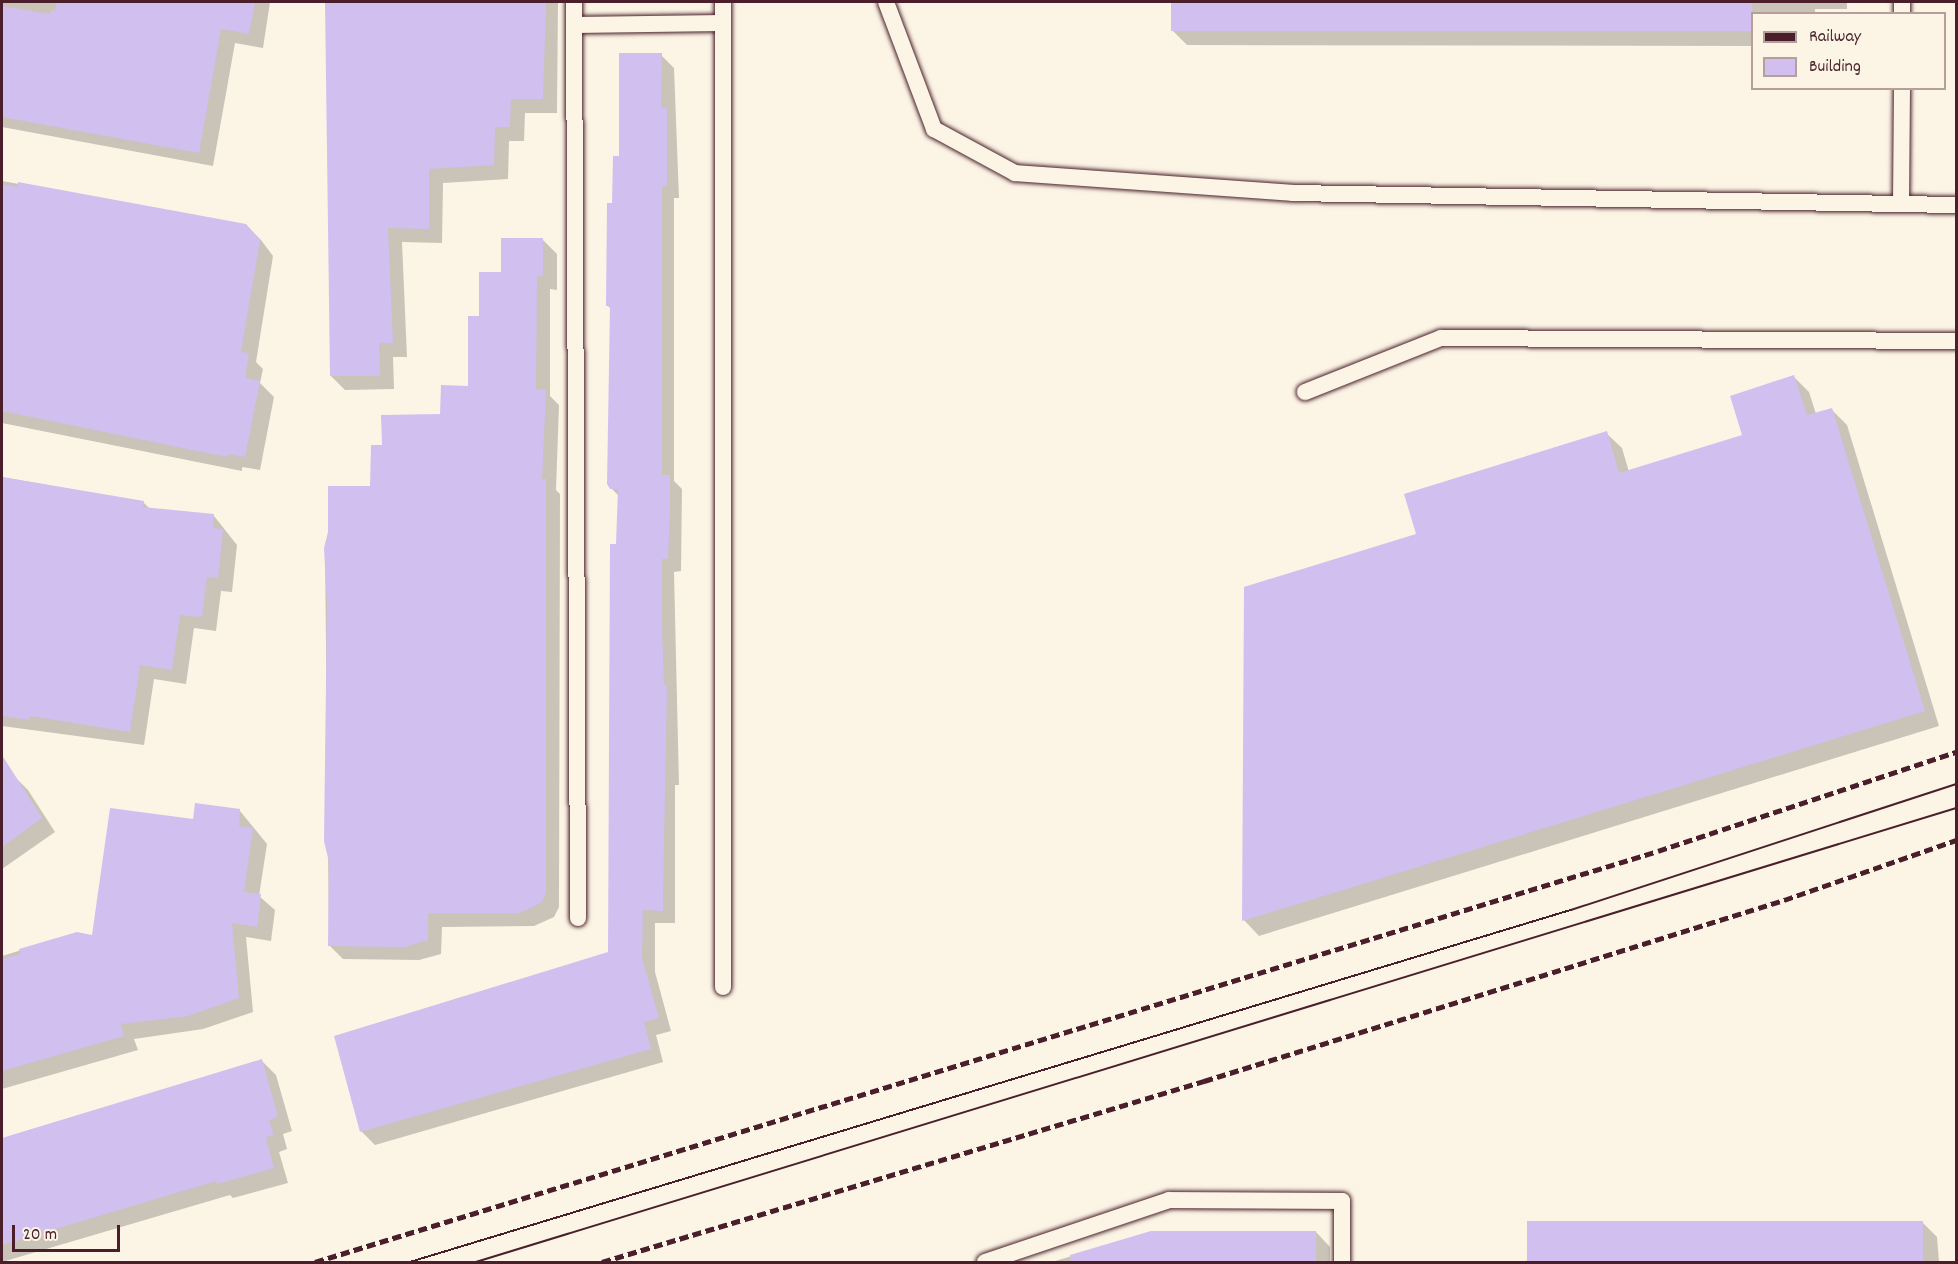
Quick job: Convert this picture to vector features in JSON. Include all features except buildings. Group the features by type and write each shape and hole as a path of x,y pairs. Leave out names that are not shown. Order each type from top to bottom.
{"lane":[{"path":"574,2 578,918"},
{"path":"723,2 723,987"},
{"path":"886,2 934,129 1015,173 1293,193 1956,205"},
{"path":"574,25 723,23"},
{"path":"1901,203 1902,90"},
{"path":"1305,392 1441,338 1956,340"},
{"path":"984,1263 1169,1200 1342,1201 1342,1263"}],"tram line":[{"path":"410,1262 1571,910 1956,784"},
{"path":"476,1262 1956,808"}],"railway":[{"path":"315,1262 1658,851 1956,752"},
{"path":"602,1262 1204,1081 1784,900 1956,840"}]}
